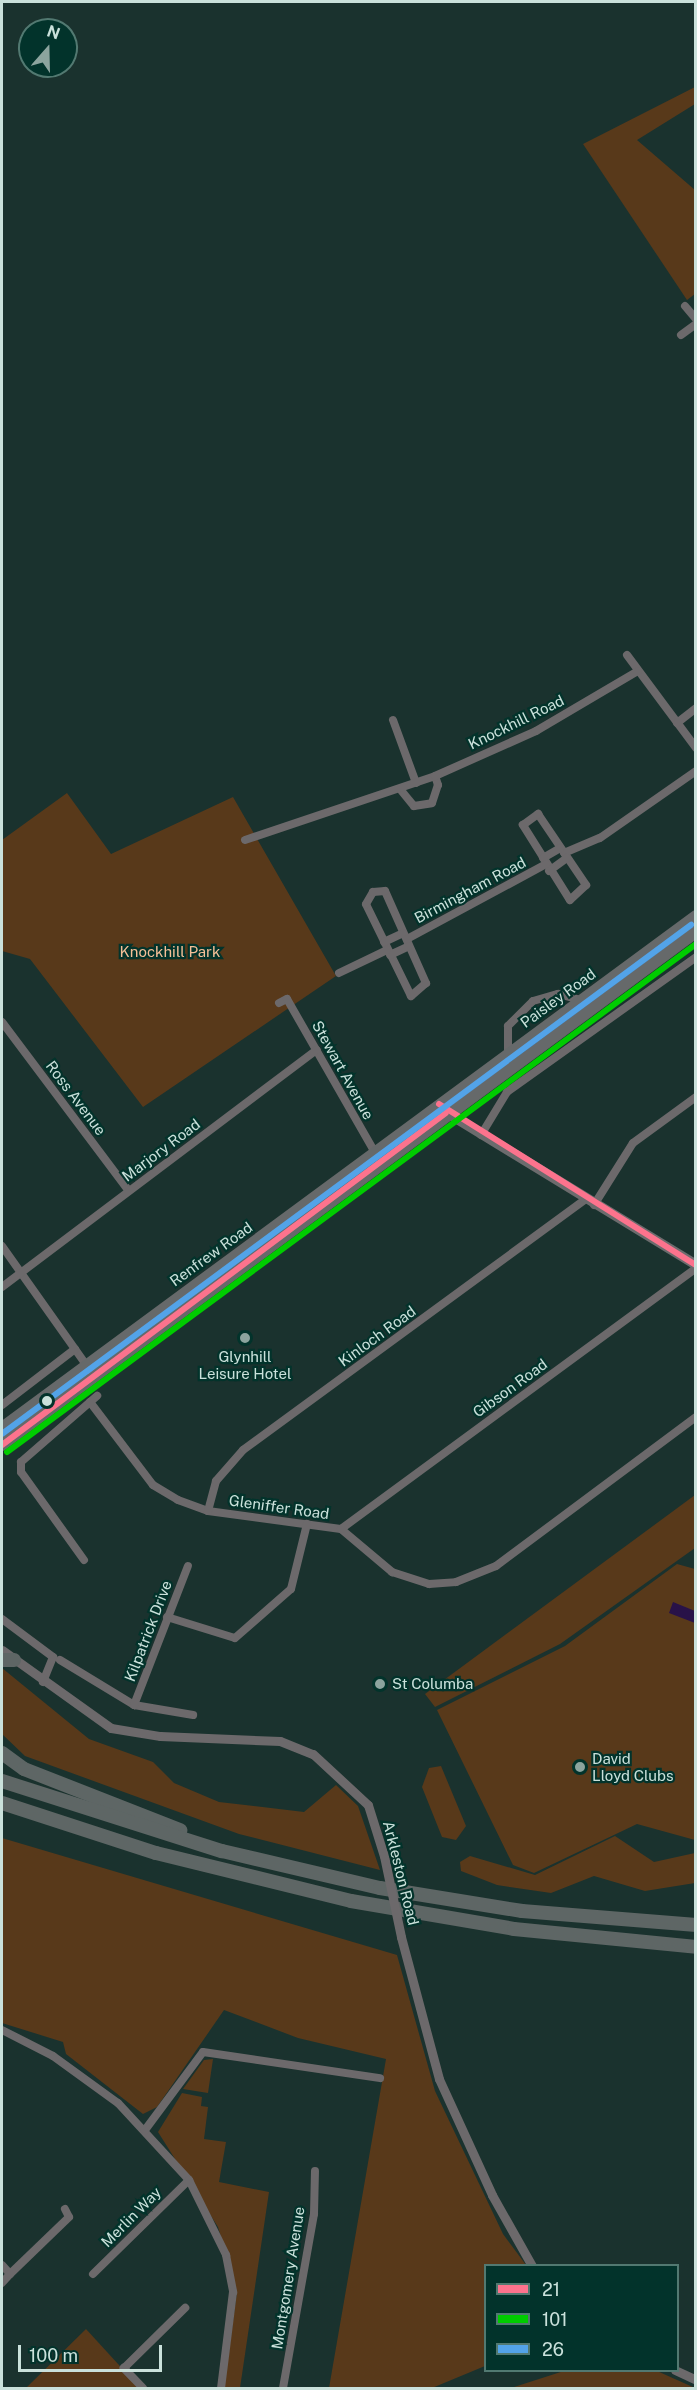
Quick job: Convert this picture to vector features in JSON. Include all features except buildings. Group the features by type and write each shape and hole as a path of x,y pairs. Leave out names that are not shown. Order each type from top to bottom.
{"highway":[{"path":"2,1753 24,1769 270,1864"},
{"path":"2,1781 270,1864 522,1911 696,1925"},
{"path":"2,1803 124,1843"},
{"path":"2,1809 285,1887 408,1912 560,1935 696,1947"}],"main road":[{"name":"Paisley Road","path":"442,1108 508,1053 696,916"},
{"name":"Paisley Road","path":"442,1108 696,933"},
{"path":"442,1108 481,1136 696,1267"},
{"name":"Renfrew Road","path":"2,1445 442,1108"},
{"name":"Renfrew Road","path":"2,1428 86,1365 377,1157"}],"street":[{"path":"685,306 696,319"},
{"path":"681,335 696,324"},
{"path":"627,655 696,748"},
{"name":"Knockhill Road","path":"245,840 435,776 536,731 638,671"},
{"path":"677,723 696,708"},
{"path":"393,720 416,783"},
{"name":"Birmingham Road","path":"339,973 406,940 564,853 600,838 696,771"},
{"path":"400,789 414,806 432,803 435,776"},
{"path":"538,814 564,853 586,885 580,895 570,900 523,825 530,815 538,814"},
{"name":"Birmingham Road","path":"546,864 564,853"},
{"path":"373,891 385,891 406,940 426,983 420,992 411,996 366,904 373,891"},
{"name":"Birmingham Road","path":"387,949 406,940"},
{"path":"481,1136 507,1092 696,957"},
{"path":"508,1053 508,1026 533,1001 558,994 581,1000"},
{"name":"Stewart Avenue","path":"279,1003 287,999 377,1157"},
{"name":"Ross Avenue","path":"2,1022 129,1191"},
{"name":"Marjory Road","path":"2,1287 317,1050"},
{"path":"590,1202 633,1143 696,1097"},
{"name":"Kinloch Road","path":"208,1511 216,1481 243,1450 590,1202"},
{"path":"2,1246 94,1376"},
{"name":"Gibson Road","path":"341,1529 696,1267"},
{"path":"2,1405 75,1349"},
{"name":"Gleniffer Road","path":"84,1560 21,1472 26,1454 93,1399 153,1485 208,1511 341,1529 392,1572 429,1584 456,1582 496,1566 696,1417"},
{"path":"167,1617 235,1638 291,1589 307,1524"},
{"name":"Kilpatrick Drive","path":"134,1705 188,1566"},
{"path":"2,1619 53,1657 43,1683"},
{"name":"Arkleston Road","path":"2,1650 8,1660 94,1721 122,1731 280,1741 313,1754 368,1805 384,1856 401,1937 439,2079 492,2195 531,2264"},
{"path":"60,1660 134,1705 192,1715"},
{"path":"2,2030 53,2056 118,2103 189,2180 219,2238 233,2292 221,2388"},
{"path":"145,2130 203,2052 380,2078"},
{"name":"Montgomery Avenue","path":"283,2388 314,2214 315,2171"},
{"name":"Merlin Way","path":"93,2274 189,2180"},
{"path":"2,2283 69,2217 65,2209"},
{"path":"2,2265 10,2274"},
{"path":"143,2388 124,2368 184,2308"},
{"path":"679,2372 696,2380"}],"green space":[{"path":"695,87 695,104 637,140 695,190 695,294 687,300 583,144"},
{"name":"Knockhill Park","path":"67,793 111,854 233,797 336,976 143,1107 30,959 2,951 2,840"},
{"path":"695,1495 695,1548 560,1644 435,1707 425,1694"},
{"name":"David Lloyd Clubs","path":"677,1564 695,1569 695,1840 637,1824 534,1873 513,1865 437,1710 565,1646"},
{"path":"2,1668 89,1739 153,1762 174,1783 219,1802 304,1812 336,1785 358,1806 380,1870 239,1834 25,1756 2,1734"},
{"path":"441,1766 466,1826 456,1840 442,1837 422,1787 429,1768"},
{"path":"615,1836 654,1862 695,1853 695,1883 645,1891 594,1876 551,1893 497,1885 461,1871 460,1862 470,1856 535,1875"},
{"path":"2,1838 397,1955 435,2091 503,2234 525,2264 484,2264 484,2366 432,2388 329,2388 386,2059 298,2038 224,2010 157,2107 143,2114 66,2054 63,2042 2,2023"},
{"path":"213,2059 208,2093 183,2089 204,2060"},
{"path":"182,2093 202,2097 201,2106 208,2107 204,2139 226,2142 219,2182 269,2192 240,2388 224,2388 237,2292 218,2227 158,2132"},
{"path":"86,2329 140,2388 26,2388"},
{"path":"561,2372 659,2372 695,2388 511,2388"}],"shaded area":[{"path":"673,1602 695,1611 695,1623 669,1613"}],"transit line":[{"name":"26","path":"2,1434 691,925"},
{"name":"101","path":"7,1452 696,944"},
{"name":"21","path":"439,1104 696,1265"},
{"name":"21","path":"2,1445 446,1113"}],"place":[{"name":"Glynhill Leisure Hotel","path":"245,1338"},
{"name":"St Columba","path":"380,1684"},
{"name":"David Lloyd Clubs","path":"580,1767"}]}
